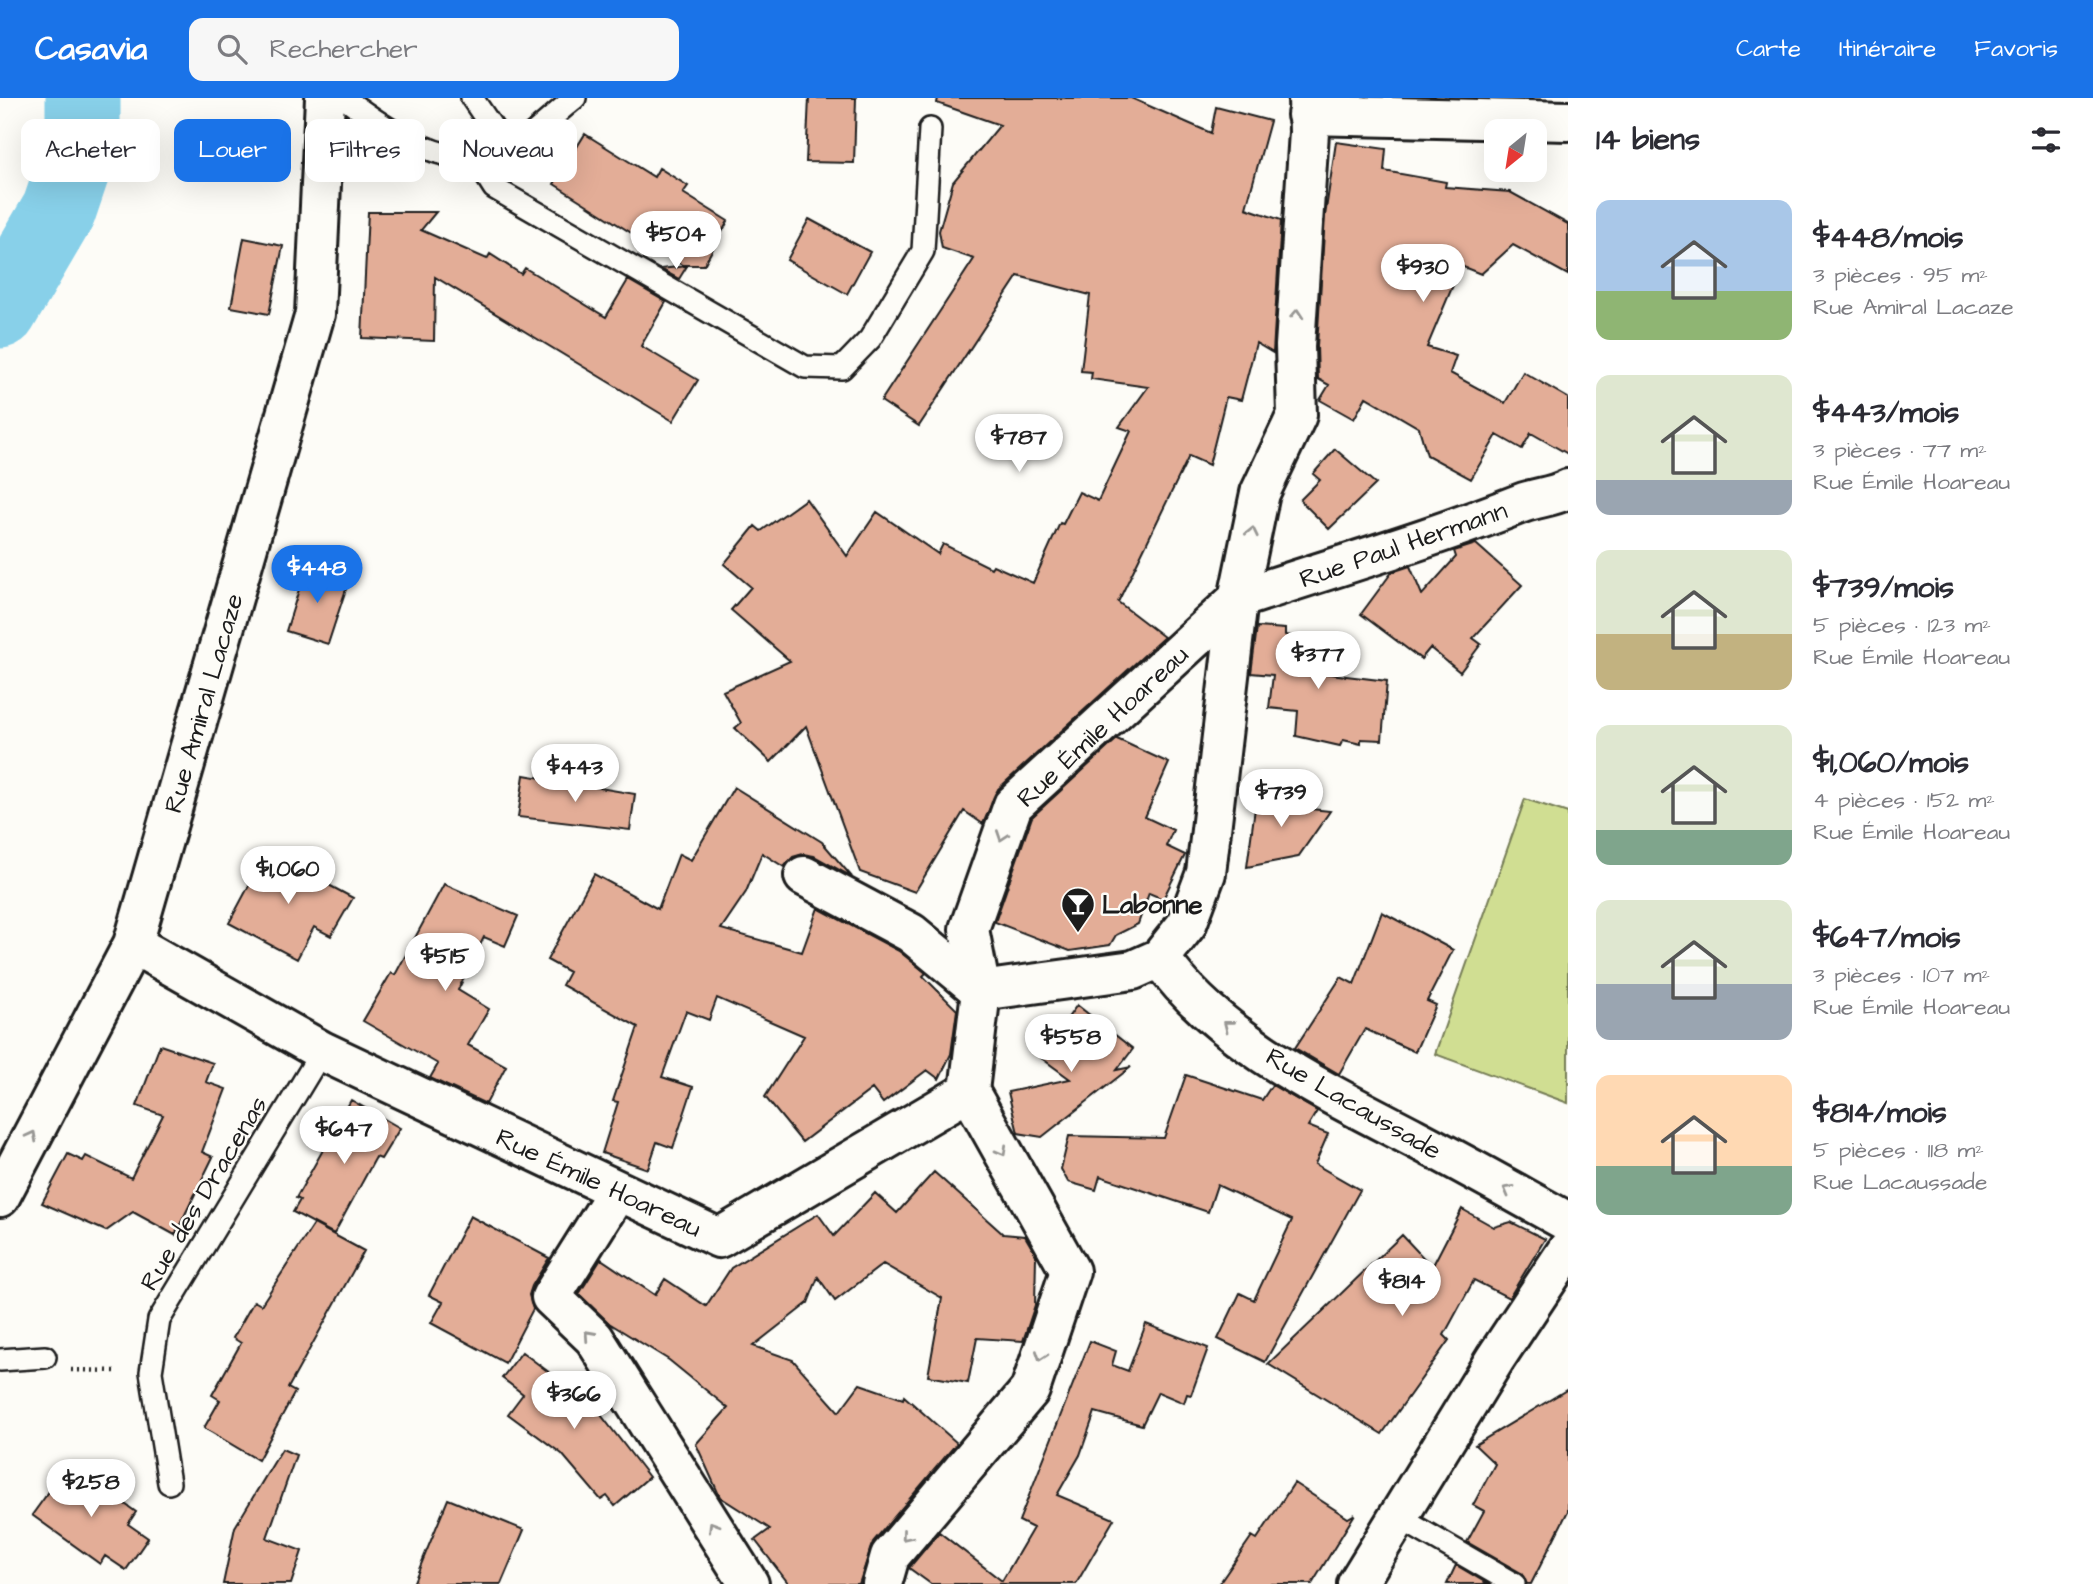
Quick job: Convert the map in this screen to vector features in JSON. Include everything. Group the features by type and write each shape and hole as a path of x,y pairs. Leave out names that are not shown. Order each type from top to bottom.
{"street":[{"name":"Rue Amiral Lacaze","path":"0,1197 133,944 315,314 325,98"},
{"name":"Rue Émile Hoareau","path":"1160,958 1187,924 1206,873 1238,599 1260,493 1297,415 1295,346 1309,132 1307,106 1568,121"},
{"name":"Rue Paul Hermann","path":"1238,599 1483,521 1525,502 1551,498 1568,489"},
{"name":"Rue Émile Hoareau","path":"133,944 322,1051 719,1238 969,1091 981,991 970,929 1013,804 1238,599"},
{"path":"804,876 911,933 981,991 1133,970 1160,958"},
{"name":"Rue Lacaussade","path":"1160,958 1172,976 1208,1010 1279,1065 1568,1222"},
{"path":"882,1584 890,1556 1030,1390 1070,1272 969,1091"},
{"path":"617,1192 551,1297 594,1338 749,1584"},
{"path":"1357,1584 1495,1359 1568,1249"}],"lane":[{"path":"344,98 386,129 439,154"},
{"path":"472,98 486,119"},
{"path":"548,119 575,98"},
{"path":"490,182 494,188 805,367 842,368 870,339 923,251 930,129"},
{"name":"Rue des Dracenas","path":"169,1483 151,1372 159,1321 322,1051"},
{"path":"0,1360 52,1361"},
{"path":"1398,1517 1514,1584"}],"path":[{"path":"52,1361 70,1370 151,1372"}],"green space":[{"path":"1525,799 1568,813 1568,1103 1435,1054"}],"building":[{"path":"809,98 856,98 854,163 806,162"},
{"path":"938,98 1131,98 1211,133 1216,107 1270,121 1246,208 1281,220 1273,353 1256,343 1241,400 1226,397 1209,465 1189,456 1118,602 1164,637 998,789 983,824 964,811 915,892 860,872 806,726 771,762 735,728 741,723 723,691 790,661 731,610 751,587 724,564 755,526 761,531 806,499 847,556 877,512 938,554 943,544 991,568 993,565 1033,583 1060,523 1063,524 1079,492 1098,501 1131,431 1119,427 1148,387 1091,379 1092,372 1081,371 1090,295 1018,276 919,426 881,401 974,259 942,248 939,231 953,182 1000,125 937,103"},
{"path":"585,134 654,177 659,168 688,186 683,193 728,221 704,265 682,265 554,184 577,182 577,147"},
{"path":"1336,142 1386,149 1384,171 1446,182 1445,187 1510,192 1568,224 1568,275 1513,245 1481,274 1461,266 1427,347 1456,356 1450,373 1505,403 1523,372 1568,398 1568,454 1531,433 1522,449 1497,435 1471,479 1427,455 1419,428 1366,397 1354,419 1320,400 1329,385 1318,379 1317,346 1325,216"},
{"path":"368,212 436,212 421,230 487,259 490,254 521,274 525,268 606,317 628,280 666,302 641,346 698,380 673,421 435,277 434,341 362,338"},
{"path":"809,219 870,252 847,294 787,260"},
{"path":"244,238 283,246 269,314 231,307"},
{"path":"687,266 679,279 661,269"},
{"path":"1335,449 1376,484 1329,529 1300,500 1320,480 1313,474"},
{"path":"1476,544 1522,585 1473,638 1481,644 1460,672 1430,648 1421,659 1361,614 1392,572 1410,566 1422,595 1456,557 1454,551"},
{"path":"306,567 349,580 328,644 286,631"},
{"path":"1257,627 1285,629 1285,635 1318,640 1313,672 1387,681 1382,740 1361,739 1361,744 1343,740 1340,746 1296,736 1298,711 1269,708 1273,675 1251,673"},
{"path":"1117,739 1169,763 1145,817 1173,830 1166,846 1185,855 1163,899 1149,893 1138,924 1116,935 1110,945 1070,951 995,922 1032,817"},
{"path":"524,775 635,794 630,830 518,817"},
{"path":"734,787 822,842 852,877 814,856 803,854 793,857 784,867 762,853 746,892 721,929 802,952 818,908 899,951 926,973 923,976 957,1010 951,1054 939,1079 927,1070 883,1103 872,1089 802,1142 765,1097 804,1036 717,998 709,1020 686,1011 662,1077 693,1087 673,1148 657,1142 648,1169 602,1153 618,1102 613,1101 638,1027 562,985 569,972 547,960 594,874 658,909 679,854 691,860"},
{"path":"1257,793 1303,799 1302,808 1330,811 1298,857 1247,867"},
{"path":"267,852 353,898 331,936 314,927 297,959 229,923"},
{"path":"444,884 518,916 505,946 484,937 458,990 489,1009 468,1045 506,1066 486,1104 430,1078 438,1064 363,1021 391,973 395,975"},
{"path":"1382,912 1453,950 1427,1001 1436,1005 1415,1052 1365,1029 1339,1074 1295,1048 1341,977 1354,984"},
{"path":"1077,1005 1133,1049 1117,1070 1131,1067 1042,1137 1018,1133 1008,1092 1070,1079 1040,1057"},
{"path":"160,1045 213,1063 206,1082 226,1089 202,1152 213,1157 175,1235 133,1212 106,1231 42,1203 68,1154 83,1161 86,1156 131,1178 163,1115 137,1106"},
{"path":"1186,1075 1262,1100 1272,1085 1317,1111 1308,1126 1328,1134 1315,1164 1360,1190 1265,1362 1218,1339 1240,1293 1254,1300 1292,1220 1217,1185 1208,1212 1100,1176 1096,1190 1068,1182 1061,1169 1069,1136 1164,1138"},
{"path":"351,1100 400,1128 381,1159 376,1157 334,1234 293,1212 300,1200 296,1198"},
{"path":"934,1172 1003,1234 1025,1236 1036,1255 1035,1305 1023,1341 977,1338 968,1383 928,1376 942,1298 883,1264 835,1301 818,1277 808,1303 753,1346 793,1360 839,1412 860,1384 903,1399 904,1396 957,1443 873,1542 859,1584 789,1584 755,1540 770,1529 720,1497 696,1444 728,1408 669,1360 609,1323 579,1294 601,1259 655,1295 665,1279 706,1306 731,1268 818,1214 834,1236 875,1193 897,1213"},
{"path":"1462,1209 1494,1227 1511,1222 1545,1239 1509,1298 1474,1280 1444,1335 1449,1340 1382,1434 1268,1364 1402,1235 1432,1267"},
{"path":"470,1216 549,1258 529,1295 533,1309 505,1363 431,1323 443,1302 429,1295"},
{"path":"314,1224 364,1251 288,1388 295,1392 258,1460 204,1428 220,1400 212,1395 241,1343 233,1338 254,1301 261,1305"},
{"path":"1146,1324 1208,1348 1191,1395 1187,1394 1184,1403 1158,1392 1142,1425 1095,1412 1080,1455 1057,1495 1114,1519 1076,1584 931,1584 909,1568 939,1532 1002,1581 1033,1528 1019,1521 1090,1341 1116,1351 1112,1365 1128,1371"},
{"path":"522,1352 594,1406 649,1477 615,1506 607,1496 601,1500 562,1454 508,1414 523,1394 502,1378"},
{"path":"1568,1389 1568,1511 1531,1584 1527,1584 1521,1573 1467,1542 1484,1511 1473,1505 1495,1464 1475,1445"},
{"path":"282,1449 296,1455 267,1538 302,1551 291,1584 223,1584 235,1527"},
{"path":"69,1464 136,1512 128,1524 148,1538 126,1570 105,1556 100,1564 32,1515"},
{"path":"1294,1483 1348,1518 1355,1514 1312,1584 1219,1584 1252,1536 1257,1539"},
{"path":"448,1499 524,1530 501,1584 413,1584"},
{"path":"1456,1565 1488,1584 1447,1584"}],"waterway":[{"path":"0,311 59,210 83,139 83,98"}],"place":[{"name":"Labonne","path":"1078,934"}]}
